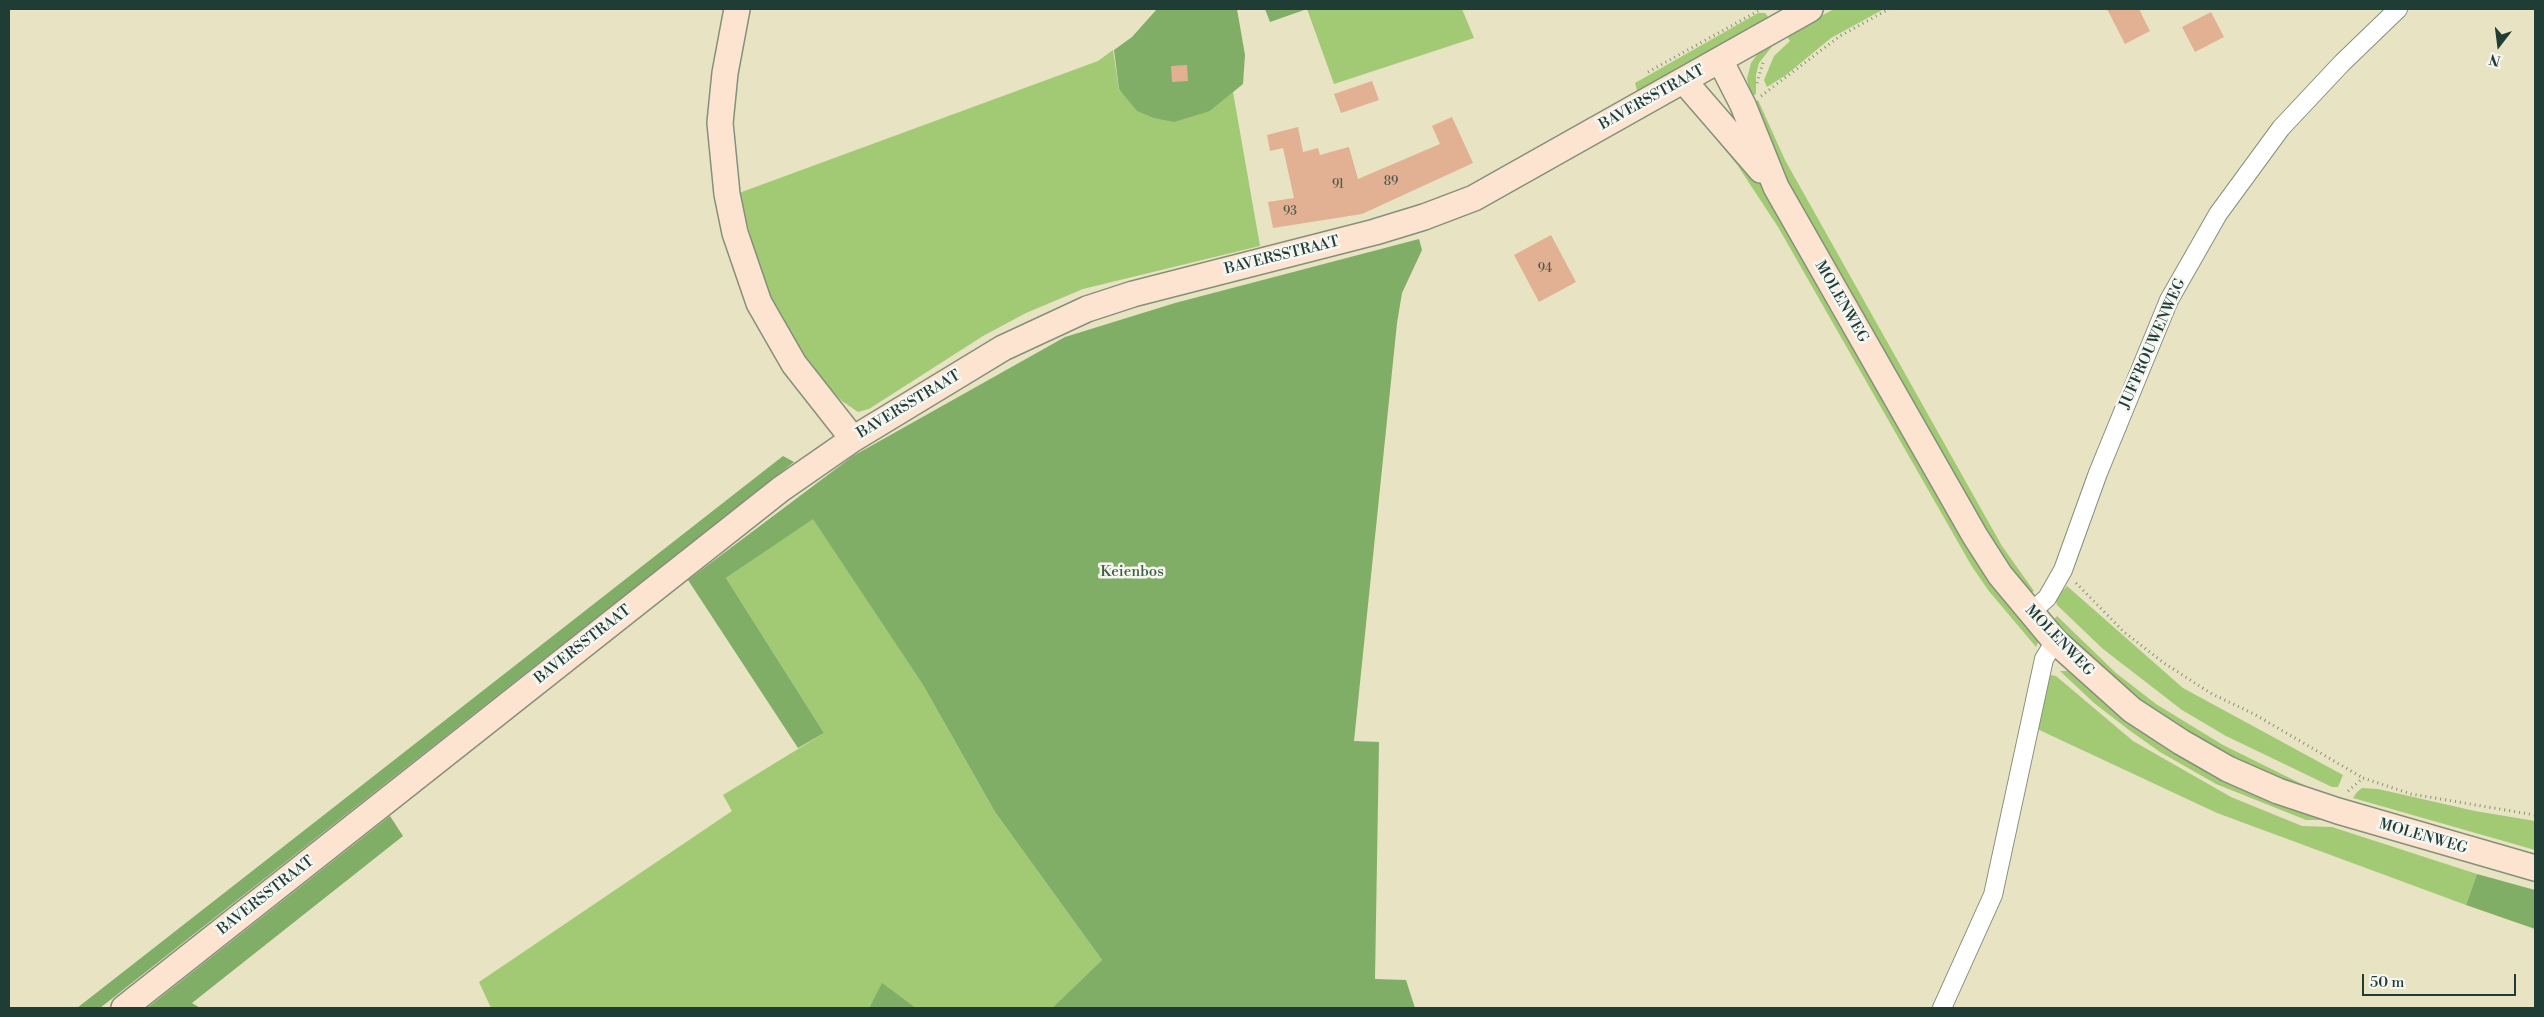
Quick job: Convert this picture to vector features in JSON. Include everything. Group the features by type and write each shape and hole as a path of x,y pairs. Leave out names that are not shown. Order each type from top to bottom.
{"main road":[{"path":"737,9 724,73 720,123 727,194 735,233 759,303 789,356 853,439"},
{"name":"BAVERSSTRAAT","path":"124,1008 781,489 853,439 1003,348 1087,309 1133,294 1375,232 1466,201 1810,9"},
{"name":"MOLENWEG","path":"1720,60 1743,105 1776,187 1975,536 2000,575 2055,641 2132,710 2181,742 2228,769 2278,791 2338,811 2535,868"},
{"name":"MOLENWEG","path":"1684,81 1776,187"}],"street":[{"name":"JUFFROUWENWEG","path":"2030,613 2047,598 2063,570 2098,473 2169,300 2218,214 2281,128 2342,62 2398,9"},
{"path":"1942,1008 1993,895 2044,659 2055,641"}],"path":[{"path":"1643,75 1751,13 1764,9"},
{"path":"1759,97 1777,86 1840,36 1889,9"},
{"path":"1763,106 1759,97 1757,80 1765,57"},
{"path":"2063,570 2124,632 2164,663 2212,694 2254,714 2363,778 2411,794 2535,815"},
{"path":"2338,811 2342,798 2363,778"}],"green space":[{"path":"1157,9 1237,9 1245,55 1243,84 1210,111 1174,122 1154,118 1137,111 1119,89 1114,50 1132,37"},
{"path":"1265,9 1307,9 1270,22"},
{"path":"1307,9 1462,9 1474,38 1334,84"},
{"path":"1834,9 1884,9 1831,38 1786,75 1767,87 1764,80 1774,56 1790,41 1786,35"},
{"path":"1758,13 1765,13 1770,19 1638,94 1635,83"},
{"path":"1778,39 1759,63 1756,75 1756,94 1751,97 1747,79 1751,63 1759,52"},
{"path":"1113,50 1119,90 1210,111 1233,92 1260,246 1083,289 1026,313 983,336 869,409 858,412 842,401 822,381 800,351 780,316 760,272 739,193 1098,61"},
{"path":"1758,100 1785,160 1980,507 2002,546 2034,591 2029,594 1992,543 1789,184 1752,103"},
{"path":"1713,125 1744,160 1768,195 2039,640 2036,647 1988,590 1971,565 1778,227 1738,166 1708,129"},
{"name":"Keienbos","path":"1419,239 1422,250 1402,293 1397,323 1354,741 1379,742 1375,979 1406,980 1415,1008 1052,1008 1102,960 995,812 923,685 813,519 726,578 824,733 798,748 688,580 853,456 1065,337 1175,303"},
{"path":"783,456 794,462 100,1008 77,1008"},
{"path":"813,518 923,685 995,812 1102,960 1052,1008 916,1008 882,984 869,1008 491,1008 479,982 732,811 723,795 824,733 726,578"},
{"path":"2067,586 2183,688 2343,775 2338,787 2332,787 2226,736 2182,710 2103,649 2057,605 2055,598"},
{"path":"2057,616 2116,673 2156,704 2223,745 2324,795 2243,764 2206,745 2131,694 2052,621"},
{"path":"2060,671 2068,671 2116,711 2326,820 2306,820 2216,784 2160,752 2129,730 2094,703"},
{"path":"2051,675 2056,676 2133,741 2231,797 2302,826 2332,827 2477,874 2466,905 2217,813 2035,728 2045,681"},
{"path":"2362,788 2378,789 2475,811 2535,821 2535,850 2353,798"},
{"path":"390,816 403,836 192,1003 200,1008 147,1008"},
{"path":"2477,874 2535,890 2535,929 2466,905"},
{"path":"882,983 916,1008 869,1008"}],"building":[{"path":"2107,9 2139,9 2150,31 2125,44"},
{"path":"2211,12 2224,37 2195,52 2182,27"},
{"path":"1187,65 1188,81 1172,82 1171,66"},
{"path":"1372,81 1379,100 1341,113 1334,94"},
{"path":"1452,117 1473,163 1362,214 1273,228 1268,202 1294,198 1283,148 1270,151 1267,135 1298,127 1303,152 1318,148 1320,155 1349,147 1358,179 1440,144 1432,126"},
{"path":"1551,235 1576,282 1539,302 1514,255"}]}
